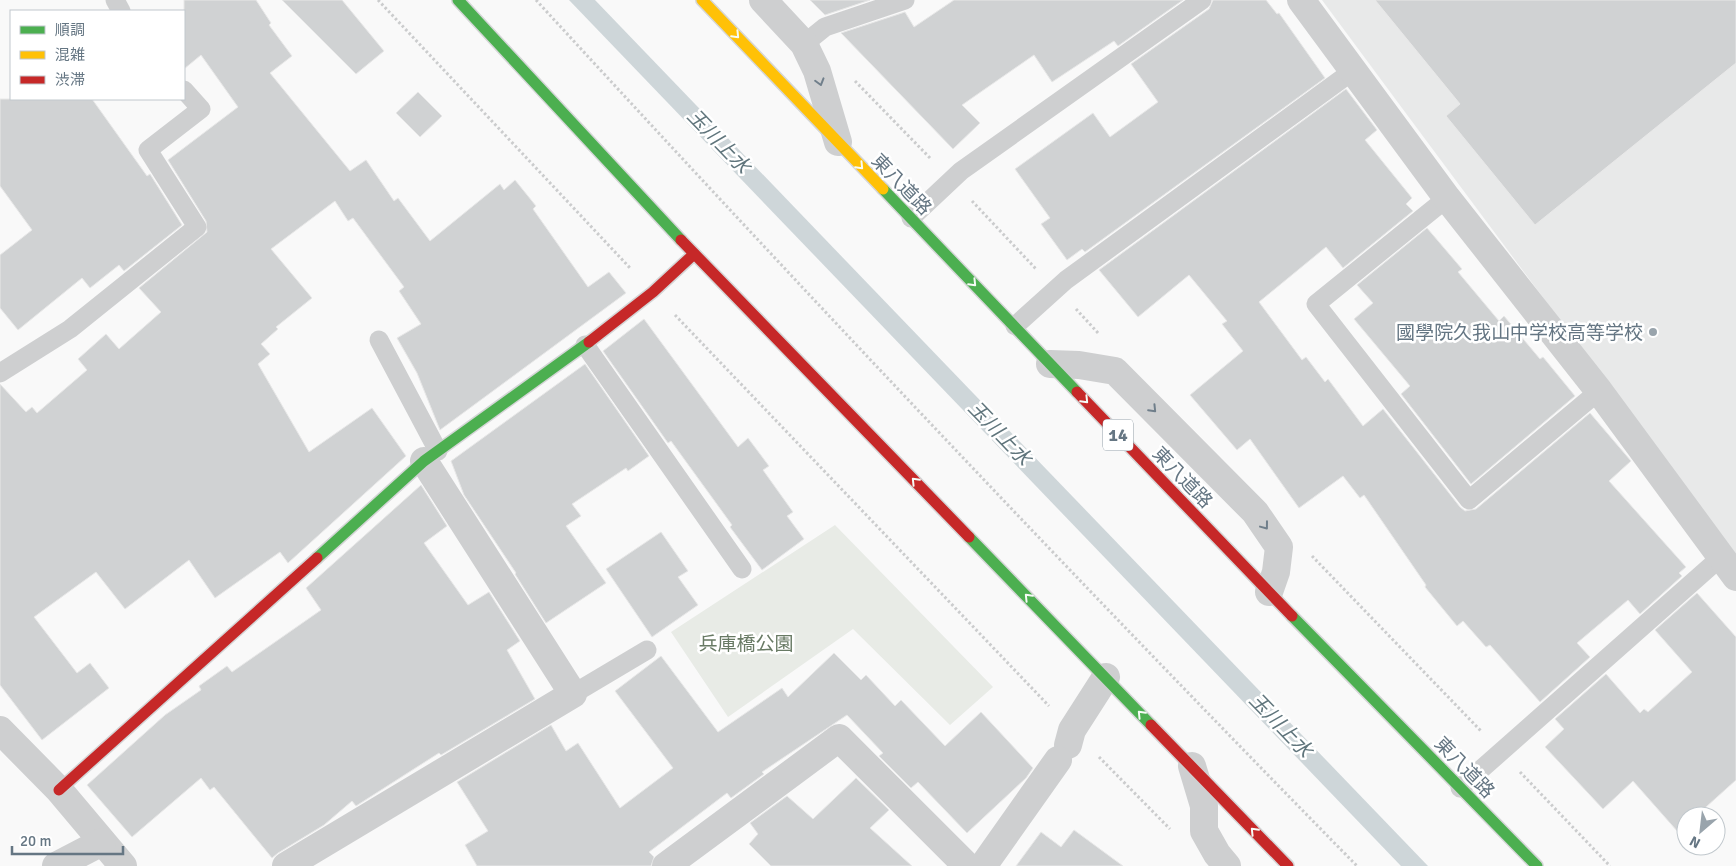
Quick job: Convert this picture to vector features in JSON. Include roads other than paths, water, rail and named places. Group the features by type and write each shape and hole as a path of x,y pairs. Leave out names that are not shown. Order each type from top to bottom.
{"main road":[{"path":"458,0 694,254 1288,866"},
{"name":"東八道路","path":"702,0 1269,592 1537,866"},
{"path":"59,790 431,456 585,345 652,292 694,254"}],"street":[{"path":"763,0 804,44 817,71 838,142"},
{"path":"1301,0 1446,198 1598,390 1729,567"},
{"path":"1050,364 1079,365 1115,371 1255,512 1279,547 1276,572 1269,592"},
{"path":"286,866 574,694 431,456"},
{"path":"983,866 1066,745 1106,677"},
{"path":"0,730 59,790 123,866"},
{"path":"666,866 839,738 966,866"},
{"path":"1192,766 1204,806 1204,831 1217,854 1227,866"},
{"path":"56,866 102,842"}],"lane":[{"path":"804,44 825,27 905,0"},
{"path":"911,218 961,171 1202,0"},
{"path":"1015,326 1066,280 1354,70"},
{"path":"0,373 70,329 198,228 148,150 201,109 185,91"},
{"path":"1446,198 1316,304 1469,500 1598,390"},
{"path":"379,340 431,456"},
{"path":"585,345 742,569"},
{"path":"1460,788 1729,567"},
{"path":"574,694 647,650"}],"water":[{"name":"玉川上水","path":"569,0 595,0 1428,866 1401,866"}],"place":[{"name":"國學院久我山中学校高等学校","path":"1653,332"}],"park label":[{"name":"兵庫橋公園","path":"746,643"}]}
